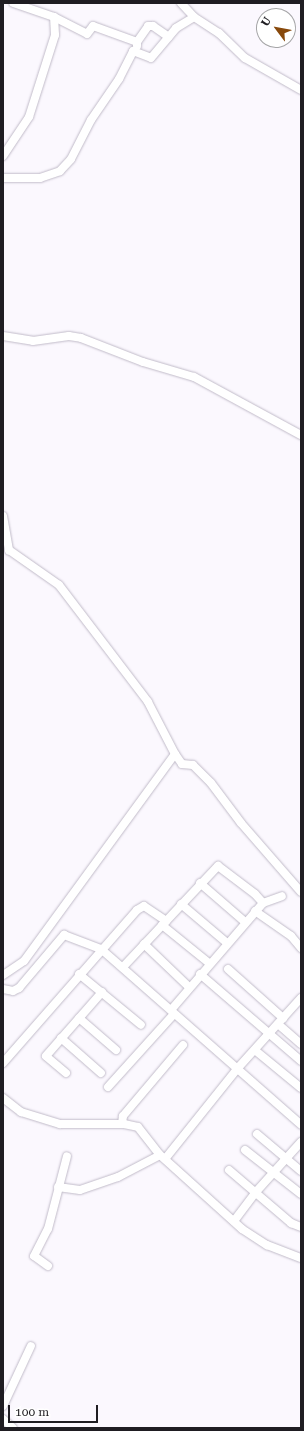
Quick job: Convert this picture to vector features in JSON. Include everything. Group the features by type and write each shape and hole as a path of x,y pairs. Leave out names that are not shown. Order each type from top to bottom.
{"street":[{"path":"13,3 54,17 87,34 93,26 137,42"},
{"path":"181,3 194,17 219,33 245,58 301,90"},
{"path":"3,156 29,117 55,35 54,17"},
{"path":"3,178 51,176 66,166 91,120 119,79 132,51 151,58 176,28 194,17"},
{"path":"136,53 137,42 150,26 169,36"},
{"path":"3,336 33,341 69,336 86,340 144,362 194,377 301,436"},
{"path":"3,516 9,550 59,585 148,702 174,754 182,764 193,765 211,783 241,823 301,892"},
{"path":"3,975 24,961 174,754"},
{"path":"123,968 200,883 218,866 221,866 263,904"},
{"path":"200,883 245,922"},
{"path":"108,1087 172,1012 209,963 245,922 263,904 282,896"},
{"path":"181,904 227,943"},
{"path":"3,1063 79,974 142,906 164,923 209,963"},
{"path":"256,911 301,944"},
{"path":"3,989 13,991 19,988 64,935 101,950 301,1125"},
{"path":"291,936 301,948"},
{"path":"144,944 190,987"},
{"path":"228,969 284,1018"},
{"path":"79,974 141,1025"},
{"path":"200,974 301,1061"},
{"path":"66,1073 46,1056 102,992"},
{"path":"58,1187 78,1190 119,1177 162,1157 237,1069 256,1051 261,1041 270,1035 278,1024 300,1003"},
{"path":"79,1018 116,1050"},
{"path":"278,1024 301,1044"},
{"path":"61,1038 101,1073"},
{"path":"122,1124 123,1116 183,1045"},
{"path":"256,1051 301,1088"},
{"path":"3,1098 22,1112 60,1124 122,1124 138,1127 162,1157 234,1221 259,1241 301,1258"},
{"path":"257,1134 301,1171"},
{"path":"234,1221 255,1193 301,1142"},
{"path":"245,1150 301,1194"},
{"path":"48,1266 34,1256 48,1229 67,1156"},
{"path":"229,1170 291,1223 301,1227"},
{"path":"3,1406 31,1346"},
{"path":"3,1418 13,1428"}]}
